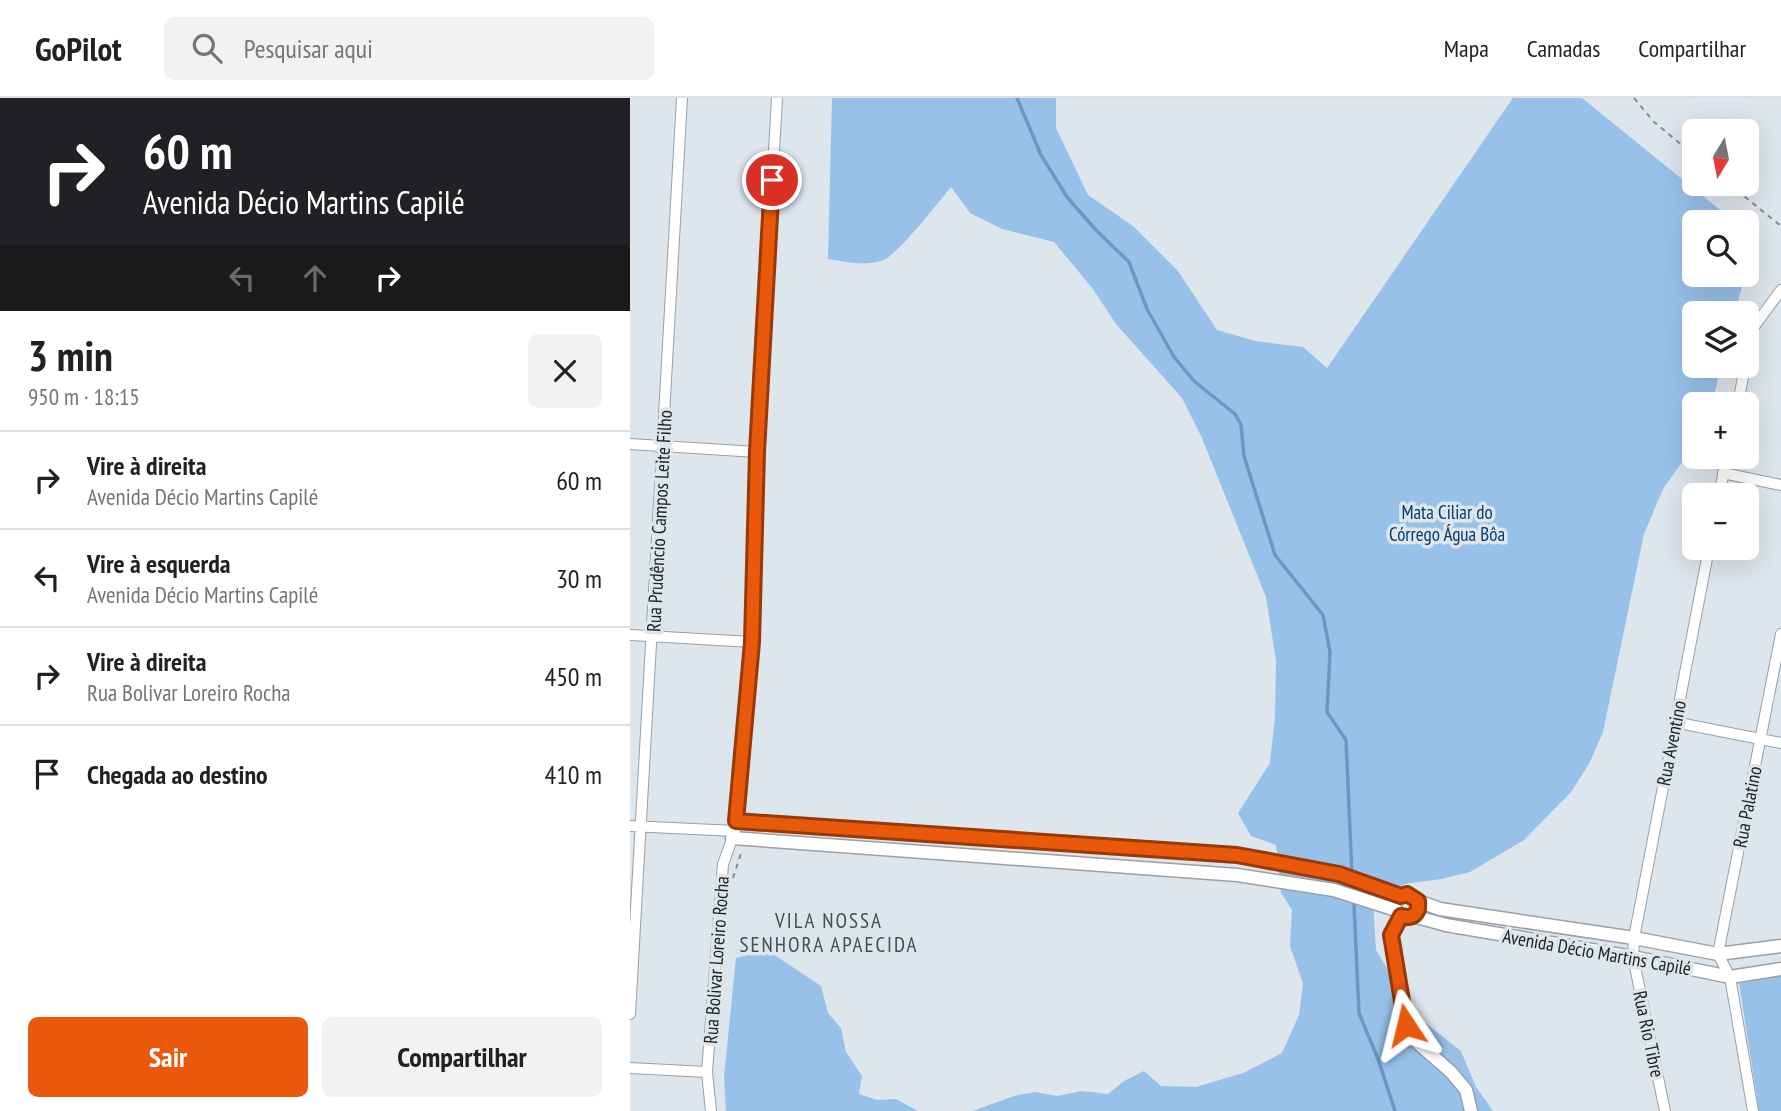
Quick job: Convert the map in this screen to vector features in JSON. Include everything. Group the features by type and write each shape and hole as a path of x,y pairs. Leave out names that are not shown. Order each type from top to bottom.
{"street":[{"name":"Rua Prudêncio Campos Leite Filho","path":"630,1014 682,98"},
{"name":"Rua Bolivar Loreiro Rocha","path":"711,1111 707,1072 723,864 734,830 752,642 757,452 777,98"},
{"path":"1759,320 1781,290"},
{"path":"630,444 757,452"},
{"path":"1721,483 1724,469"},
{"path":"1723,474 1781,485"},
{"name":"Rua Aventino","path":"1633,957 1634,938 1674,722 1707,560"},
{"name":"Rua Palatino","path":"1718,954 1781,634"},
{"path":"630,635 752,642"},
{"path":"1674,722 1781,743"},
{"path":"630,826 734,830"},
{"name":"Avenida Décio Martins Capilé","path":"734,830 1237,855 1347,877 1401,896 1407,894 1440,909 1634,938 1718,954 1781,946"},
{"name":"Avenida Décio Martins Capilé","path":"734,830 1237,875 1334,890 1403,914 1446,925 1730,976 1781,969"},
{"path":"1401,896 1396,901 1403,914"},
{"path":"1418,901 1418,909 1403,914 1391,935 1406,1025 1419,1044 1451,1072 1466,1090 1471,1111"},
{"path":"1718,954 1730,976 1753,1111"},
{"name":"Rua Rio Tibre","path":"1633,957 1665,1111"},
{"path":"630,1069 707,1072"}],"path":[{"path":"1634,98 1654,121 1682,145"},
{"path":"1744,196 1781,226"}],"green space":[{"name":"Mata Ciliar do Córrego Água Bôa","path":"832,98 1056,98 1056,128 1088,195 1133,226 1178,271 1217,330 1255,341 1303,347 1327,368 1513,98 1582,98 1682,179 1682,196 1703,196 1720,210 1682,210 1682,287 1742,287 1738,301 1682,301 1682,378 1718,378 1715,392 1682,392 1682,462 1663,489 1644,534 1603,732 1590,762 1571,792 1524,840 1470,872 1405,884 1373,901 1376,950 1423,1021 1461,1051 1476,1087 1493,1111 973,1111 1014,1096 1035,1092 1057,1096 1082,1091 1108,1094 1124,1081 1144,1071 1161,1086 1196,1087 1243,1073 1282,1053 1299,1015 1303,984 1290,946 1292,910 1281,893 1276,845 1251,836 1238,813 1270,763 1275,716 1276,661 1266,597 1202,438 1182,398 1116,324 1093,289 1054,242 1002,229 970,213 951,187 908,239 883,260 863,264 828,259"},
{"path":"767,950 821,986 828,1013 841,1028 846,1052 862,1076 859,1094 877,1100 896,1099 918,1111 726,1111 724,1077 736,958"},
{"path":"1781,976 1781,1111 1759,1111 1739,983"}],"waterway":[{"path":"1017,98 1041,155 1067,197 1129,262 1147,309 1174,357 1194,381 1235,414 1241,425 1244,456 1275,555 1323,615 1330,652 1327,712 1346,740 1352,876"},
{"path":"1353,884 1359,1013 1395,1111"}],"district":[{"name":"VILA NOSSA SENHORA APAECIDA","path":"829,933"}],"route":[{"path":"772,180 757,452 752,642 736,821 1237,855 1339,874 1401,896 1407,894 1418,901 1418,909 1413,916 1401,916 1391,935 1406,1025"}]}
